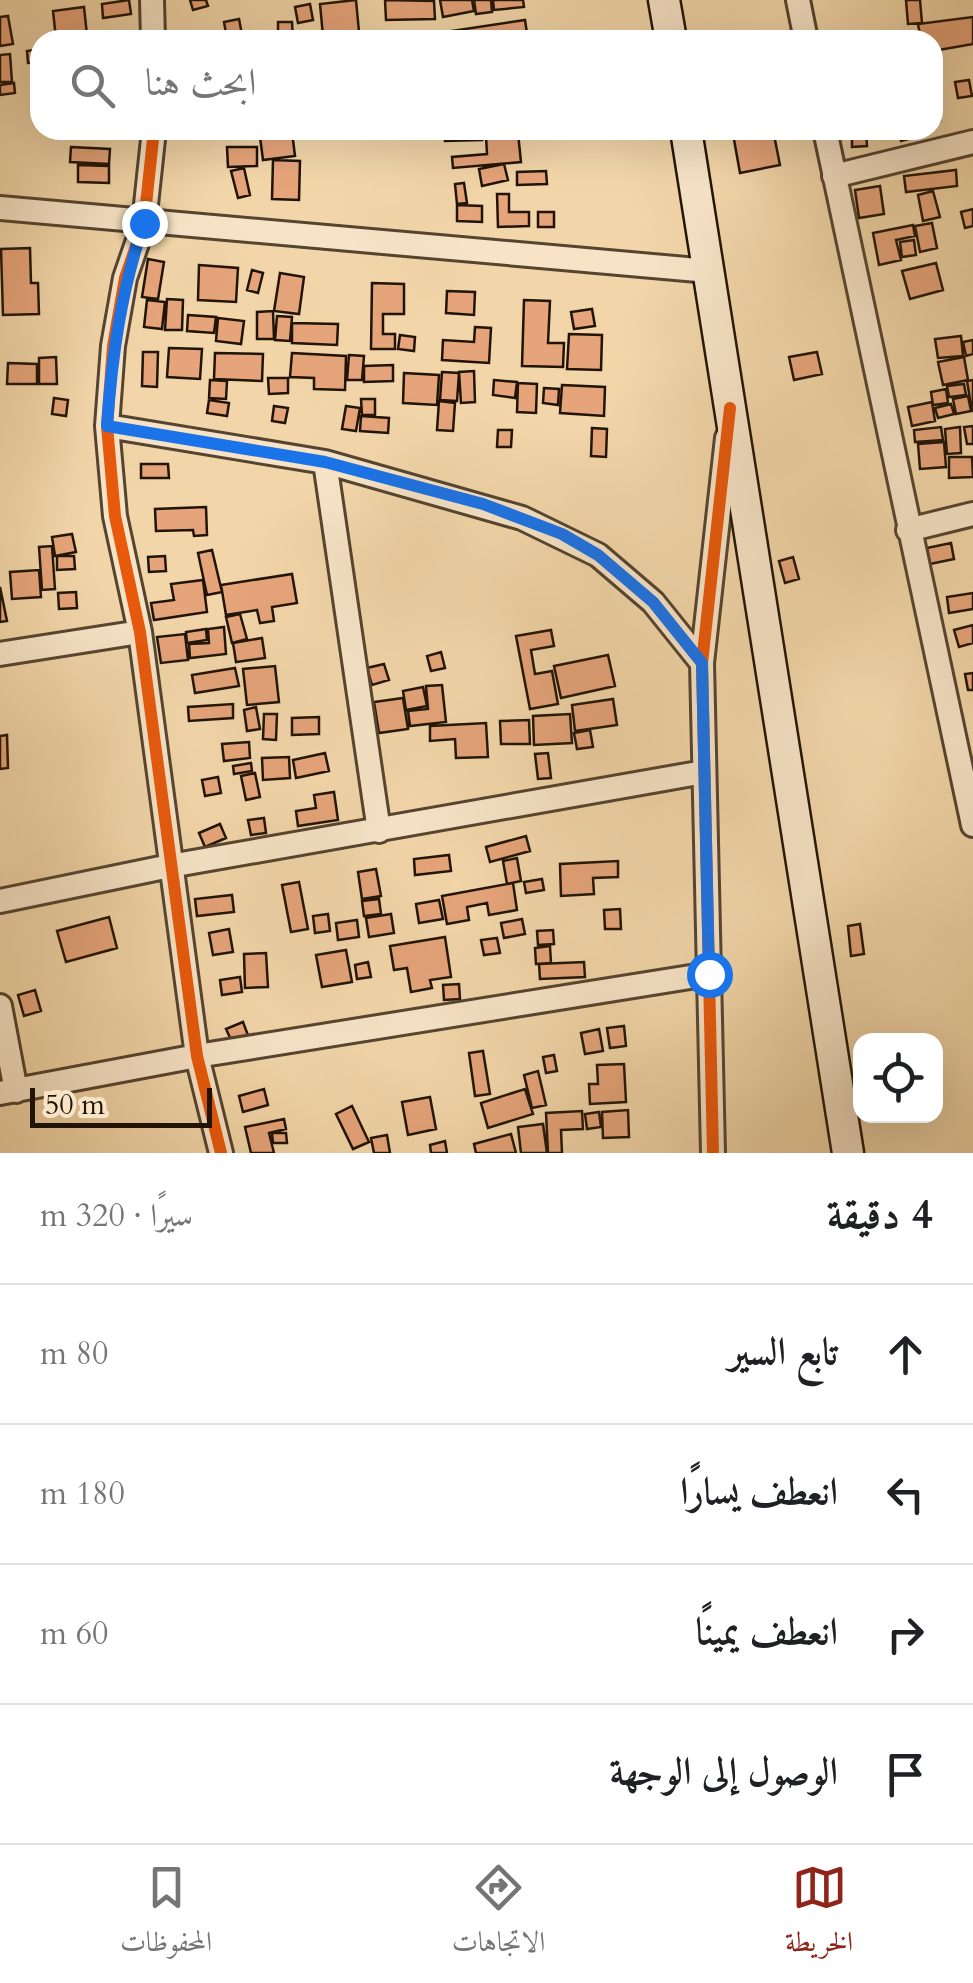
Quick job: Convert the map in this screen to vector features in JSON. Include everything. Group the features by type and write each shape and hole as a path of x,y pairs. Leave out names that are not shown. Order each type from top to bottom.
{"main road":[{"path":"664,0 669,30"},
{"path":"688,140 848,1153"}],"street":[{"path":"152,0 153,30"},
{"path":"798,0 804,30"},
{"path":"153,140 144,223 125,278 112,346 107,426 115,516 140,632 197,1056 222,1153"},
{"path":"827,140 908,530 962,723 973,825"},
{"path":"834,176 973,142"},
{"path":"0,208 709,271"},
{"path":"713,1153 702,663 730,408"},
{"path":"107,426 325,462 483,504 562,534 598,555 653,602 702,663"},
{"path":"325,462 379,831"},
{"path":"908,530 973,514"},
{"path":"0,654 140,632"},
{"path":"0,902 170,866 704,772"},
{"path":"0,1006 8,1092 197,1056 709,974"}],"building":[{"path":"129,0 131,14 103,18 102,4"},
{"path":"190,0 206,0 208,6 193,10"},
{"path":"356,0 359,30 322,30 320,4"},
{"path":"385,0 434,1 435,19 386,20"},
{"path":"440,0 472,0 474,11 443,17"},
{"path":"474,0 491,0 492,12 476,14"},
{"path":"493,0 523,0 524,7 494,10"},
{"path":"906,0 920,0 922,23 908,24"},
{"path":"310,4 313,20 298,23 295,7"},
{"path":"84,7 86,30 55,30 53,11"},
{"path":"8,16 13,44 0,46 0,17"},
{"path":"973,17 973,44 943,49 943,30 919,30 918,24"},
{"path":"239,19 241,30 225,30 224,22"},
{"path":"525,20 526,30 458,30"},
{"path":"278,22 292,22 292,30 278,30"},
{"path":"10,54 12,82 0,82 0,55"},
{"path":"969,80 972,96 958,98 955,82"},
{"path":"14,83 15,93 0,95 0,85"},
{"path":"260,140 293,140 295,156 263,160"},
{"path":"486,140 519,140 521,162 453,168 452,157 487,154"},
{"path":"734,140 775,140 780,165 740,173"},
{"path":"852,140 867,140 867,146 852,147"},
{"path":"71,147 110,149 109,164 70,162"},
{"path":"227,147 257,147 257,166 228,167"},
{"path":"273,160 300,161 299,200 272,199"},
{"path":"504,164 508,180 482,186 479,169"},
{"path":"78,165 109,166 109,183 78,182"},
{"path":"244,168 250,195 238,198 231,171"},
{"path":"956,170 957,186 906,192 904,176"},
{"path":"546,171 547,184 517,185 517,172"},
{"path":"464,183 467,203 457,204 455,184"},
{"path":"880,186 884,214 859,218 855,190"},
{"path":"933,191 940,217 923,221 918,195"},
{"path":"497,194 509,194 509,212 529,212 529,226 498,227"},
{"path":"457,205 482,206 482,222 457,221"},
{"path":"973,209 973,226 965,228 961,212"},
{"path":"538,212 554,212 554,227 538,227"},
{"path":"932,223 937,248 920,252 915,226"},
{"path":"913,225 915,236 896,240 901,260 879,265 873,233"},
{"path":"914,240 916,255 902,257 900,242"},
{"path":"30,248 31,283 38,283 39,314 3,315 1,249"},
{"path":"148,259 164,262 158,299 142,297"},
{"path":"936,263 943,290 910,299 902,271"},
{"path":"199,265 238,268 236,302 198,300"},
{"path":"252,270 263,273 258,293 247,290"},
{"path":"280,273 304,277 299,314 274,311"},
{"path":"372,283 404,284 404,314 383,314 383,334 395,334 395,349 371,349"},
{"path":"447,291 475,292 474,315 446,313"},
{"path":"167,299 183,300 182,330 165,330"},
{"path":"147,300 165,302 162,329 144,327"},
{"path":"524,300 550,301 548,343 564,343 563,367 522,366"},
{"path":"592,309 595,326 574,329 571,312"},
{"path":"273,311 274,339 257,339 257,312"},
{"path":"188,315 216,317 214,333 187,331"},
{"path":"277,316 292,317 290,341 275,340"},
{"path":"218,318 244,321 241,344 216,341"},
{"path":"292,323 338,324 337,345 292,343"},
{"path":"475,327 491,328 489,363 442,360 443,340 474,342"},
{"path":"569,334 602,335 601,370 567,369"},
{"path":"400,335 415,337 414,351 398,349"},
{"path":"961,336 963,356 938,358 935,339"},
{"path":"973,340 973,354 966,356 963,342"},
{"path":"169,348 202,349 200,379 167,377"},
{"path":"143,352 158,352 157,387 142,386"},
{"path":"817,352 822,374 794,380 789,357"},
{"path":"215,353 263,354 262,381 214,379"},
{"path":"292,353 346,356 345,390 314,389 314,378 290,377"},
{"path":"349,355 364,356 362,380 347,380"},
{"path":"56,357 57,384 39,384 39,358"},
{"path":"964,357 968,380 943,385 938,362"},
{"path":"8,363 37,364 37,384 7,384"},
{"path":"393,365 393,381 364,382 364,366"},
{"path":"474,371 475,402 461,403 459,372"},
{"path":"442,372 459,373 457,401 440,400"},
{"path":"404,373 439,375 437,405 403,403"},
{"path":"268,378 288,378 288,393 269,394"},
{"path":"210,380 227,381 226,399 209,398"},
{"path":"494,380 517,382 515,398 493,395"},
{"path":"973,380 973,411 972,411 967,381"},
{"path":"518,383 537,384 536,413 517,412"},
{"path":"964,384 966,395 949,397 947,386"},
{"path":"562,385 605,387 604,416 560,413"},
{"path":"544,388 559,389 558,405 543,403"},
{"path":"946,389 948,403 933,405 931,392"},
{"path":"968,396 971,411 956,414 953,399"},
{"path":"54,398 68,400 66,416 52,414"},
{"path":"361,399 375,399 375,415 362,415"},
{"path":"209,400 229,403 227,416 207,413"},
{"path":"439,401 455,403 453,431 437,430"},
{"path":"932,402 935,421 912,426 908,407"},
{"path":"951,404 954,414 938,418 935,408"},
{"path":"274,406 288,408 285,423 272,421"},
{"path":"346,406 360,408 356,431 342,429"},
{"path":"361,416 389,418 388,433 360,431"},
{"path":"973,426 973,444 967,444 964,427"},
{"path":"941,427 943,440 915,442 914,430"},
{"path":"960,427 961,453 947,454 945,429"},
{"path":"592,428 607,429 606,457 591,456"},
{"path":"498,430 512,430 511,447 497,447"},
{"path":"944,442 946,467 920,469 918,444"},
{"path":"949,457 972,457 973,477 949,478"},
{"path":"141,464 168,464 169,478 141,478"},
{"path":"206,507 207,535 194,536 193,530 156,531 155,509"},
{"path":"72,534 76,552 55,556 52,537"},
{"path":"951,543 954,559 930,564 927,548"},
{"path":"52,546 55,589 42,590 39,547"},
{"path":"212,550 222,592 207,595 198,553"},
{"path":"57,556 74,556 75,569 57,570"},
{"path":"165,556 166,571 149,572 148,557"},
{"path":"793,557 799,579 785,583 779,561"},
{"path":"39,570 41,597 12,599 10,572"},
{"path":"292,574 297,603 272,607 274,621 260,623 257,610 226,615 221,585"},
{"path":"203,580 207,612 154,620 151,603 174,600 171,584"},
{"path":"0,587 7,621 0,622"},
{"path":"76,592 77,608 59,609 58,593"},
{"path":"973,593 973,609 949,613 947,597"},
{"path":"240,614 247,639 232,643 226,617"},
{"path":"973,625 973,643 959,647 954,630"},
{"path":"224,627 226,654 190,658 189,644 209,643 208,629"},
{"path":"206,629 207,640 187,643 186,632"},
{"path":"551,630 554,646 531,650 535,674 552,671 558,704 530,709 516,636"},
{"path":"185,634 188,660 161,663 157,637"},
{"path":"262,638 265,658 236,662 233,643"},
{"path":"441,652 445,668 431,671 427,656"},
{"path":"608,655 615,686 561,698 554,666"},
{"path":"384,664 389,680 372,685 367,668"},
{"path":"275,666 279,702 247,705 243,669"},
{"path":"235,668 239,686 195,693 192,675"},
{"path":"973,673 973,690 968,690 965,674"},
{"path":"442,685 446,722 410,726 408,711 428,709 426,686"},
{"path":"423,687 427,706 406,710 403,691"},
{"path":"403,698 408,729 379,733 374,702"},
{"path":"613,699 617,725 575,731 572,705"},
{"path":"233,704 233,718 189,721 188,707"},
{"path":"256,707 260,729 247,731 244,710"},
{"path":"264,714 277,714 276,740 263,739"},
{"path":"570,714 572,743 534,745 533,716"},
{"path":"319,717 319,734 292,735 292,718"},
{"path":"529,720 530,744 501,744 500,721"},
{"path":"486,723 488,757 456,758 455,739 430,741 430,726"},
{"path":"590,730 593,747 577,749 574,733"},
{"path":"7,735 8,768 0,769 0,736"},
{"path":"249,742 250,758 224,761 222,744"},
{"path":"325,753 329,771 296,778 293,760"},
{"path":"548,753 551,778 538,779 535,754"},
{"path":"289,757 290,778 263,780 262,758"},
{"path":"251,763 252,771 234,774 233,766"},
{"path":"255,773 260,797 246,800 241,776"},
{"path":"218,777 221,793 205,796 202,780"},
{"path":"334,792 338,820 298,826 296,811 316,808 314,795"},
{"path":"264,818 266,833 251,835 248,820"},
{"path":"220,824 226,838 205,847 199,833"},
{"path":"526,836 530,851 490,862 486,847"},
{"path":"449,855 451,871 415,875 414,859"},
{"path":"517,858 521,881 507,884 503,861"},
{"path":"618,861 618,877 593,878 594,894 561,896 560,864"},
{"path":"376,869 381,896 362,899 358,872"},
{"path":"542,879 544,890 526,893 524,882"},
{"path":"299,882 308,929 291,932 282,885"},
{"path":"513,883 517,910 489,915 487,903 467,907 469,920 447,924 442,896"},
{"path":"232,895 234,912 197,916 195,899"},
{"path":"379,899 381,914 364,916 362,901"},
{"path":"439,900 443,919 419,923 416,904"},
{"path":"620,909 621,929 605,929 604,910"},
{"path":"328,914 330,931 315,933 313,916"},
{"path":"391,914 394,933 369,937 366,918"},
{"path":"109,917 117,948 66,962 57,931"},
{"path":"522,919 525,934 504,938 501,923"},
{"path":"357,920 359,937 338,940 336,923"},
{"path":"860,924 864,954 851,956 848,926"},
{"path":"229,929 233,952 213,955 209,933"},
{"path":"553,930 554,944 538,945 537,931"},
{"path":"445,937 451,977 430,980 432,988 411,992 407,968 394,970 390,946"},
{"path":"497,938 500,953 484,955 481,940"},
{"path":"550,946 551,963 536,964 535,948"},
{"path":"346,950 352,982 322,987 316,955"},
{"path":"266,953 268,987 245,988 244,954"},
{"path":"368,962 371,977 357,979 355,965"},
{"path":"584,962 585,977 540,979 539,964"},
{"path":"240,977 242,992 222,995 220,980"},
{"path":"459,984 460,999 444,1000 443,985"},
{"path":"35,990 41,1011 24,1016 18,995"},
{"path":"243,1022 249,1038 233,1044 226,1029"},
{"path":"624,1026 626,1046 610,1048 607,1028"},
{"path":"599,1029 603,1051 585,1054 581,1033"},
{"path":"483,1051 490,1094 475,1096 469,1053"},
{"path":"554,1055 557,1071 546,1073 543,1057"},
{"path":"624,1064 626,1102 590,1104 589,1084 598,1084 597,1065"},
{"path":"538,1071 546,1105 532,1108 524,1075"},
{"path":"264,1089 268,1105 243,1112 239,1096"},
{"path":"525,1089 533,1114 488,1128 481,1103"},
{"path":"430,1097 436,1129 408,1135 402,1102"},
{"path":"352,1106 369,1142 353,1149 336,1114"},
{"path":"628,1110 629,1137 603,1138 602,1112"},
{"path":"582,1111 583,1129 561,1130 562,1153 548,1153 546,1113"},
{"path":"599,1112 601,1127 587,1129 585,1114"},
{"path":"284,1119 286,1129 269,1133 274,1153 251,1153 245,1127"},
{"path":"543,1124 547,1153 521,1153 518,1127"},
{"path":"272,1133 286,1133 287,1143 273,1143"},
{"path":"511,1134 516,1153 476,1153 474,1144"},
{"path":"387,1135 390,1153 374,1153 371,1138"},
{"path":"445,1141 447,1153 431,1153 430,1145"}],"cycle path":[{"path":"153,140 144,223 125,278 113,346 107,426 115,516 140,632 197,1056 221,1153"},
{"path":"713,1153 702,663 730,408"}],"route":[{"path":"144,223 125,278 112,346 107,426 325,462 522,518 562,534 598,555 653,602 702,663 709,974"}]}
